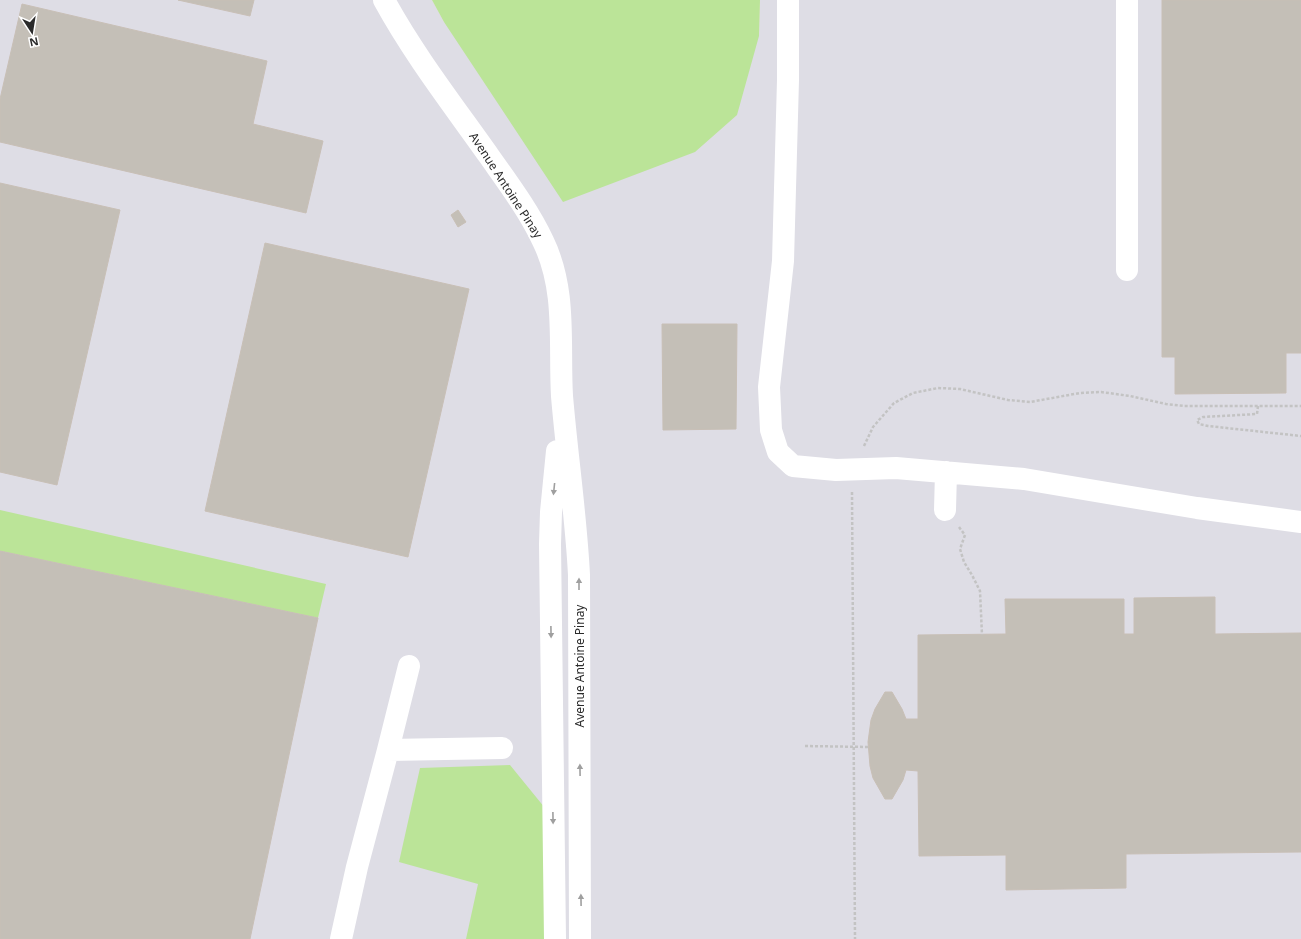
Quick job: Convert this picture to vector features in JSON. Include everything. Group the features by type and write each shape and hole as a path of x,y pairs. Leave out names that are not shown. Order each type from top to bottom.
{"street":[{"name":"Avenue Antoine Pinay","path":"384,0 415,51 506,180 543,241 555,273 561,312 562,394 579,574 580,939"},
{"path":"788,0 788,80 783,261 769,387 771,430 778,452 793,466 836,470 896,468 1024,479 1197,508 1301,522"},
{"path":"1127,0 1127,270"},
{"name":"Avenue Antoine Pinay","path":"555,939 550,527 562,394"},
{"path":"945,510 946,472"},
{"path":"341,939 357,867 409,666"},
{"path":"552,747 579,748"},
{"path":"388,750 502,748"}],"path":[{"path":"856,939 853,747 852,487 863,448 873,427 894,403 913,393 938,388 960,389 1008,400 1030,402 1080,393 1101,392 1184,406 1301,406"},
{"path":"1258,406 1257,414 1202,417 1197,420 1199,424 1208,426 1301,436"},
{"path":"945,510 965,535 960,549 964,562 980,591 982,634"},
{"path":"805,746 868,747"}],"shaded area":[{"path":"0,0 432,0 444,22 759,36 760,0 1301,0 1301,939 0,939"}],"green space":[{"path":"432,0 760,0 759,36 737,115 695,152 563,202 444,22"},
{"path":"0,510 326,584 318,618 0,551"},
{"path":"510,765 545,808 547,939 466,939 478,884 399,862 420,768"}],"building":[{"path":"178,0 254,0 250,16"},
{"path":"1162,0 1301,0 1301,353 1286,353 1286,393 1175,394 1175,357 1162,357"},
{"path":"22,4 267,61 253,124 323,141 306,213 0,142 0,99"},
{"path":"0,183 120,210 57,485 0,472"},
{"path":"458,210 466,222 458,227 451,215"},
{"path":"265,243 469,289 408,557 205,511"},
{"path":"662,324 737,324 736,429 663,430"},
{"path":"0,551 318,618 250,939 0,939"},
{"path":"1215,597 1215,634 1301,633 1301,852 1126,854 1126,888 1006,890 1006,855 919,856 918,771 906,770 903,780 892,799 885,799 873,778 870,766 868,742 871,720 875,709 885,692 892,692 906,719 918,719 918,635 1006,634 1005,599 1124,599 1124,634 1134,634 1134,598"}]}
